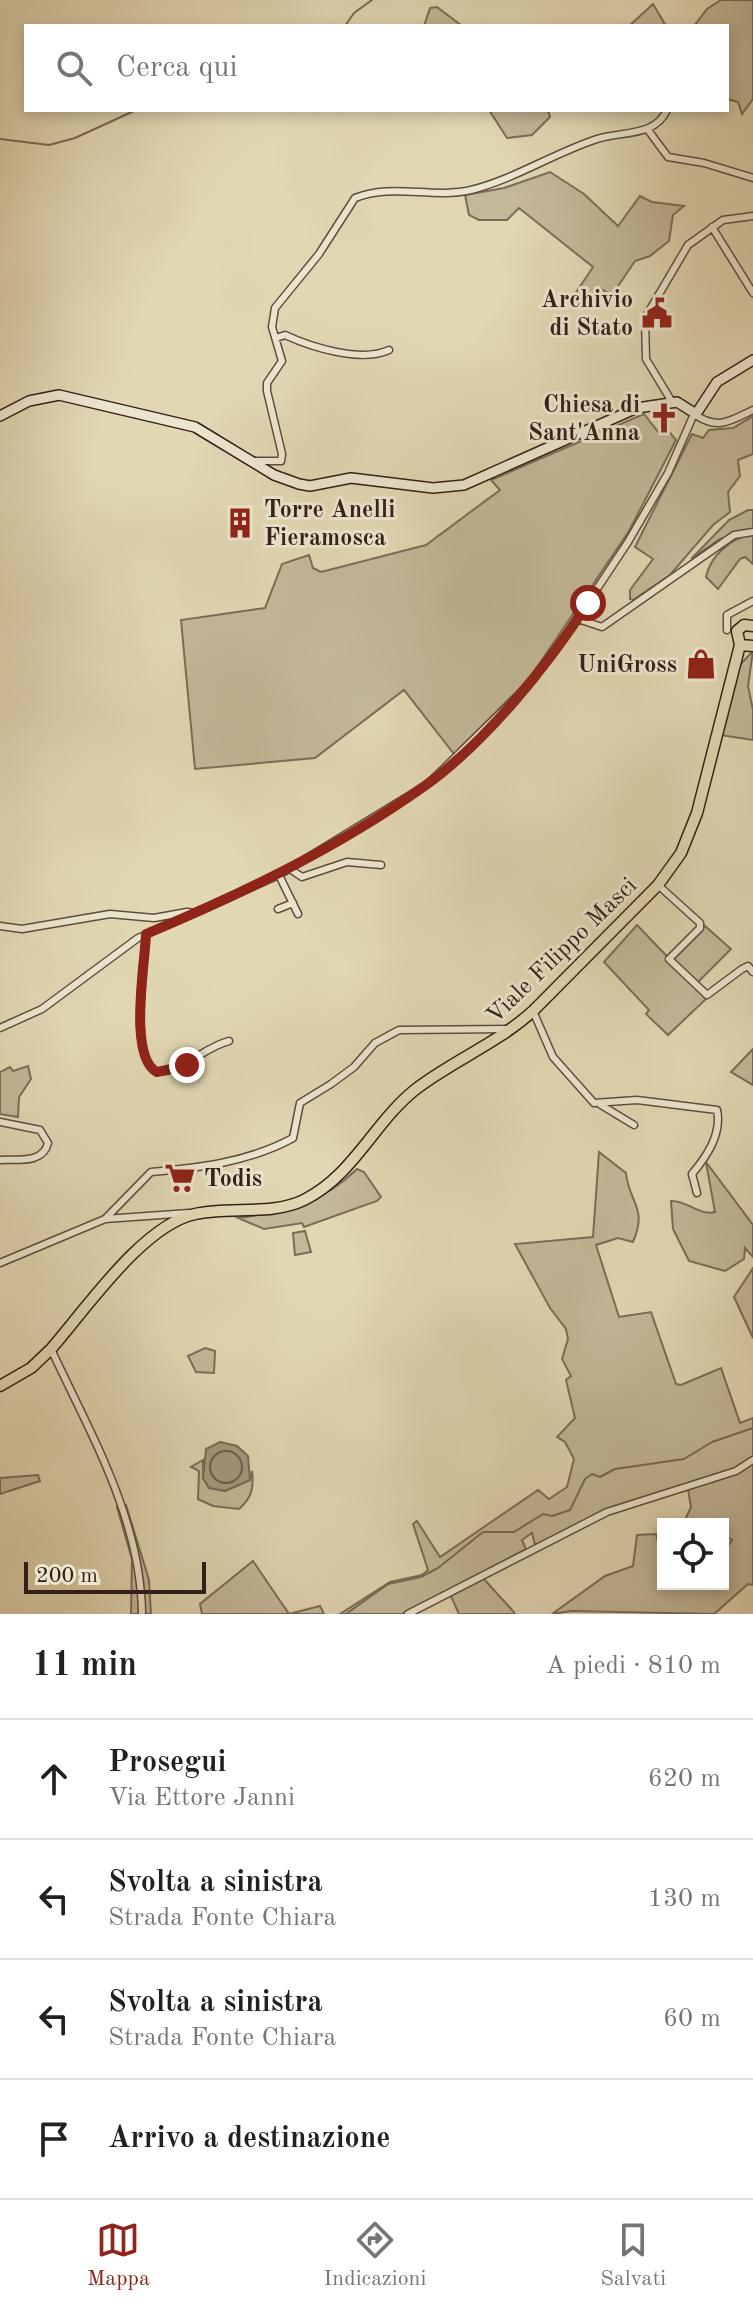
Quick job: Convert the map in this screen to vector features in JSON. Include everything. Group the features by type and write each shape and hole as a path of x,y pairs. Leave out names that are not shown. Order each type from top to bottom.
{"main road":[{"name":"Viale Filippo Masci","path":"0,1386 31,1368 51,1349 148,1237 163,1226 197,1213 269,1208 302,1201 351,1165 414,1091 513,1029 658,885 681,853 692,827 736,664 747,646 737,631 752,624"}],"street":[{"path":"252,462 281,461 267,391 267,383 282,361 271,322 275,308 292,283 319,254 355,198 388,191 435,195 471,190 599,139 648,130 663,119 666,112"},
{"path":"648,130 668,157 704,163 753,178"},
{"path":"753,216 723,220 688,245 664,282 643,327 646,359 674,402 710,425 722,425 753,410"},
{"path":"712,227 753,293"},
{"path":"276,338 285,335 304,346 324,350 378,354 389,350"},
{"path":"0,1028 42,1009 146,934 279,875 428,784 527,687 578,619 668,473 694,414 717,382 753,360"},
{"path":"0,416 29,401 59,395 180,422 274,475 310,486 351,478 433,488 464,485 637,408 674,402"},
{"path":"578,619 602,627 734,535 753,532"},
{"path":"727,630 727,615 753,601"},
{"path":"290,869 302,877 347,862 381,865"},
{"path":"279,875 298,914"},
{"path":"658,885 700,923 700,928 669,959 701,990 707,995 748,966 753,972"},
{"path":"278,909 293,903"},
{"path":"0,926 22,929 110,914 154,918 195,913"},
{"path":"146,934 140,1024 142,1050 149,1066 157,1072 176,1069 229,1041"},
{"path":"533,1011 553,1057 594,1103 605,1106 634,1125"},
{"path":"105,1219 151,1172 207,1167 277,1147 293,1138 300,1103 331,1084 375,1043 399,1030 513,1029"},
{"path":"594,1103 637,1100 717,1110 716,1134 704,1161 692,1174 697,1193"},
{"path":"0,1122 40,1130 48,1143 46,1151 36,1158 0,1160"},
{"path":"0,1263 105,1219 197,1213"},
{"path":"51,1349 107,1465 140,1570 142,1614"},
{"path":"408,1614 607,1512 736,1471 753,1460"}],"shaded area":[{"path":"721,0 753,0 753,99 742,114 738,102 729,100 729,24 696,24 707,9"},
{"path":"653,4 665,24 631,24"},
{"path":"437,7 459,24 425,24 430,8"},
{"path":"490,112 549,112 550,117 532,135 507,138"},
{"path":"550,172 584,194 618,226 640,196 652,202 684,206 673,215 669,241 650,256 635,261 612,295 599,288 579,307 571,300 593,267 519,208 507,220 479,220 469,215 465,195 504,188"},
{"path":"644,414 659,433 667,429 676,440 629,531 529,679 454,754 404,690 315,758 195,769 181,620 265,608 282,564 309,555 313,568 321,572 426,545 500,490 491,480"},
{"path":"753,416 753,454 738,460 740,476 728,492 730,512 713,525 670,575 633,600 630,599 630,590 653,559 635,547 692,434 703,438 709,430 733,428"},
{"path":"753,510 753,530 720,539 691,559 729,520"},
{"path":"753,533 753,564 745,557 740,559 718,589 706,577 712,561 730,543"},
{"path":"753,651 748,686 753,710 753,740 720,735 738,667"},
{"path":"637,925 707,998 668,1035 646,1014 649,1010 604,962"},
{"path":"705,926 731,949 697,983 672,960"},
{"path":"753,1049 753,1085 731,1072"},
{"path":"28,1066 31,1079 19,1097 18,1117 0,1114 0,1072 10,1067 13,1071"},
{"path":"599,1152 626,1173 639,1221 633,1242 618,1238 596,1245 619,1317 651,1312 676,1384 681,1385 721,1368 740,1423 753,1418 753,1459 738,1468 615,1506 535,1545 532,1533 522,1540 526,1549 402,1614 340,1614 390,1582 422,1575 428,1570 413,1524 417,1521 440,1557 538,1490 549,1499 567,1487 574,1459 565,1442 557,1437 575,1418 566,1380 571,1376 562,1359 568,1339 566,1329 550,1308 515,1244 593,1237"},
{"path":"706,1162 753,1225 753,1257 745,1248 744,1259 725,1271 689,1261 673,1229 671,1201 704,1212 715,1212"},
{"path":"357,1169 364,1172 381,1197 377,1201 304,1227 302,1223 264,1229 238,1218 302,1204 330,1190"},
{"path":"305,1231 311,1252 295,1255 293,1233"},
{"path":"753,1268 753,1338 734,1297"},
{"path":"205,1348 215,1351 214,1373 196,1372 188,1356"},
{"path":"203,1460 203,1478 209,1487 225,1491 250,1480 252,1471 251,1492 239,1509 213,1506 198,1499 199,1471 191,1467"},
{"path":"753,1463 753,1585 748,1584 714,1614 571,1611 552,1614 605,1576 633,1566 637,1535 656,1534 657,1590 729,1590 729,1544 732,1540 729,1538 729,1518 686,1518 691,1507 688,1489"},
{"path":"38,1475 40,1481 0,1494 0,1478"},
{"path":"126,1505 149,1580 151,1614 131,1614 132,1559 117,1507"},
{"path":"253,1561 289,1614 202,1614 200,1604"},
{"path":"482,1577 515,1614 459,1614 450,1594"},
{"path":"320,1606 324,1614 289,1614"}],"water":[{"path":"220,1442 237,1446 248,1456 250,1480 225,1491 209,1488 203,1478 206,1449"}],"waterway":[{"path":"346,24 354,13 372,0"},
{"path":"0,139 49,145 75,138 132,112"},
{"path":"346,1614 388,1584 421,1577 438,1568 483,1532 514,1532 543,1514 552,1516 570,1510 585,1479 592,1474 600,1477 615,1469 684,1459 712,1442 753,1428"}],"place":[{"name":"Archivio di Stato","path":"657,313"},
{"name":"Chiesa di Sant'Anna","path":"664,418"},
{"name":"Torre Anelli Fieramosca","path":"240,523"},
{"name":"UniGross","path":"701,664"},
{"name":"Todis","path":"180,1178"}],"route":[{"path":"187,1065 157,1072 149,1066 142,1050 140,1024 146,934 227,901 279,875 428,784 527,687 588,603"}]}
